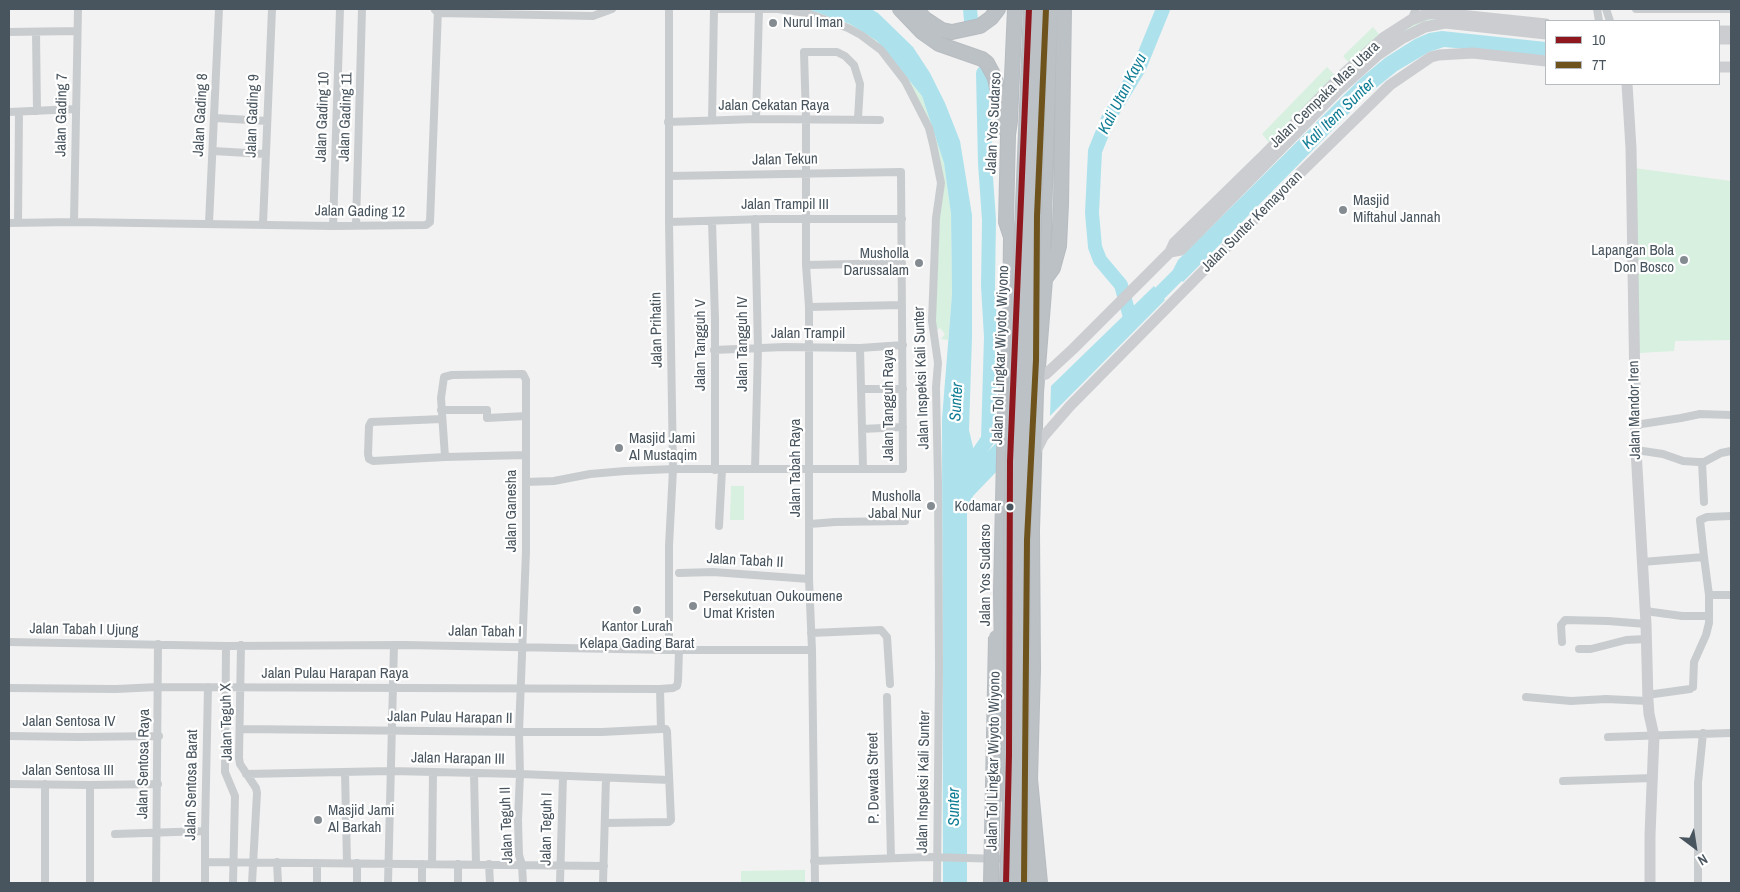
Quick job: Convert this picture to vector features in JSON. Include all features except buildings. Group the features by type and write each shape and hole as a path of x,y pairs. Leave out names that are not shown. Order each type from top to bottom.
{"highway":[{"path":"900,9 930,38 944,46 982,59 992,70 1004,126 1009,128"},
{"path":"916,9 934,25 942,30 952,32 980,26 991,18 998,9"},
{"name":"Jalan Yos Sudarso","path":"1002,883 1004,793 1001,592 1011,237 1006,222 1015,9"},
{"name":"Jalan Yos Sudarso","path":"1011,237 1016,224 1015,175 1022,9"},
{"name":"Jalan Tol Lingkar Wiyoto Wiyono","path":"1007,883 1012,747 1011,538 1031,9"},
{"name":"Jalan Tol Lingkar Wiyoto Wiyono","path":"1021,883 1023,552 1042,9"},
{"path":"1045,279 1043,258 1050,9"},
{"path":"1029,883 1028,796 1033,669 1033,458 1037,433 1037,377 1045,279 1049,258 1058,9"},
{"path":"1045,279 1053,268 1059,246 1064,9"},
{"path":"1015,175 1031,168 1045,175"},
{"path":"991,883 995,603 1001,592"},
{"path":"1030,779 1040,883"},
{"path":"1007,796 1012,803 1017,805 1022,803 1028,796"},
{"path":"1029,883 1038,860"},
{"path":"1007,883 1015,878 1021,878 1029,883"}],"main road":[{"name":"Jalan Cempaka Mas Utara","path":"1037,377 1046,374 1066,355 1170,252 1174,243 1346,71 1383,38 1411,20 1427,14 1456,11 1545,24"},
{"name":"Jalan Cempaka Mas Utara","path":"1170,252 1181,250 1339,90 1378,55 1403,38 1425,27 1445,23 1545,34"},
{"name":"Jalan Sunter Kemayoran","path":"1037,433 1070,406 1293,180 1390,85 1431,57 1439,54 1473,53 1545,61"},
{"name":"Jalan Mandor Iren","path":"1627,85 1631,148 1636,450 1649,714 1654,736 1650,883"}],"street":[{"name":"Jalan Gading 7","path":"74,222 78,9"},
{"name":"Jalan Gading 8","path":"209,223 219,9"},
{"name":"Jalan Gading 9","path":"263,224 272,9"},
{"name":"Jalan Gading 10","path":"334,226 340,9"},
{"name":"Jalan Gading 11","path":"356,225 362,9"},
{"path":"436,10 593,16 612,9"},
{"name":"Jalan Prihatin","path":"669,9 668,122 673,469 669,546 669,650"},
{"path":"712,120 714,9"},
{"name":"Jalan Inspeksi Kali Sunter","path":"714,9 807,10 862,35 889,59 911,90 929,128 941,176 936,218 932,321 938,363 936,387 939,668 939,858 937,883"},
{"path":"1411,20 1416,9"},
{"path":"1636,9 1731,10"},
{"name":"Jalan Gading 12","path":"9,223 424,226 430,222 436,10"},
{"path":"756,120 759,10"},
{"path":"9,32 77,31"},
{"path":"36,32 37,111"},
{"name":"Jalan Tabah Raya","path":"814,883 812,650 809,579 809,307 805,220 806,119 804,52 837,52 845,56 854,65 860,84 858,120"},
{"path":"9,112 76,109"},
{"path":"18,223 19,112"},
{"path":"215,118 267,121"},
{"name":"Jalan Cekatan Raya","path":"668,122 806,119 880,120"},
{"path":"213,151 265,154"},
{"name":"Jalan Tekun","path":"669,176 902,172"},
{"name":"Jalan Tangguh Raya","path":"526,482 554,481 607,472 673,469 903,469 902,172"},
{"name":"Jalan Trampil III","path":"669,222 755,219 902,219"},
{"name":"Jalan Tangguh IV","path":"755,219 758,348 755,469"},
{"name":"Jalan Tangguh V","path":"712,221 719,526"},
{"path":"806,265 902,263"},
{"path":"809,307 902,305"},
{"name":"Jalan Trampil","path":"714,350 809,347 860,348 902,345"},
{"path":"860,348 863,468"},
{"name":"Jalan Ganesha","path":"441,410 442,381 444,377 520,373 526,380 525,607 522,647"},
{"path":"861,389 903,389"},
{"path":"444,457 441,410 487,410 487,418 526,416"},
{"path":"1635,425 1700,414 1731,415"},
{"path":"442,419 373,421 369,426 369,459 373,461 444,457 526,456"},
{"path":"862,429 903,427"},
{"path":"1636,450 1663,454 1683,461 1702,462 1721,453 1731,451"},
{"path":"1702,462 1704,502"},
{"path":"1526,697 1571,701 1648,698 1692,688 1694,662 1706,635 1709,616 1709,595 1700,520 1706,517 1731,516"},
{"path":"810,524 905,521"},
{"path":"1642,562 1704,557"},
{"name":"Jalan Tabah II","path":"680,572 713,572 809,579"},
{"path":"1709,595 1731,595"},
{"path":"1645,611 1682,616 1709,616"},
{"path":"1562,642 1561,625 1565,620 1608,620 1646,624"},
{"path":"811,633 881,630 887,637 890,684"},
{"path":"1579,649 1591,649 1626,640 1646,639"},
{"name":"Jalan Tabah I Ujung","path":"9,642 158,644"},
{"name":"Jalan Tabah I","path":"158,644 812,650"},
{"name":"Jalan Sentosa Raya","path":"156,883 158,644"},
{"path":"388,883 394,645"},
{"path":"226,646 224,772 235,796 235,862 233,883"},
{"name":"Jalan Teguh X","path":"241,646 239,758 240,764 257,793 251,862 252,883"},
{"name":"Jalan Teguh II","path":"522,647 518,820 519,855 522,865 523,883"},
{"path":"605,823 668,822 671,817 668,731 666,728 661,729 660,688 673,688 677,686 679,650"},
{"name":"Jalan Sentosa Barat","path":"206,883 204,831 208,687"},
{"name":"Jalan Pulau Harapan Raya","path":"9,688 660,688"},
{"name":"P. Dewata Street","path":"887,697 891,858"},
{"name":"Jalan Pulau Harapan II","path":"240,729 519,732 602,732 661,729"},
{"path":"1698,883 1698,783 1703,733"},
{"path":"1608,737 1731,733"},
{"name":"Jalan Sentosa IV","path":"9,736 158,736"},
{"name":"Jalan Harapan III","path":"246,774 390,771 669,780"},
{"path":"345,772 347,863"},
{"path":"432,864 434,772"},
{"path":"474,774 476,864"},
{"name":"Jalan Teguh I","path":"560,883 563,776"},
{"path":"603,883 606,778"},
{"path":"1563,781 1653,778"},
{"name":"Jalan Sentosa III","path":"9,784 158,784"},
{"path":"45,784 45,883"},
{"path":"90,785 90,883"},
{"path":"115,834 204,831"},
{"path":"814,861 971,857 1002,859"},
{"path":"205,862 604,866"},
{"path":"277,862 278,883"},
{"path":"317,862 317,883"},
{"path":"357,863 357,883"},
{"path":"422,864 422,883"},
{"path":"458,864 458,883"},
{"path":"489,864 490,883"}],"green space":[{"path":"714,9 807,9 850,24 877,41 922,96 944,163 951,214 952,294 948,340 941,339 945,334 940,328 933,333 941,176 918,105 872,42 807,13"},
{"path":"1441,13 1445,23 1403,38 1272,146 1262,134 1327,67 1338,79 1351,65 1343,56 1373,27 1383,39 1397,30"},
{"name":"Lapangan Bola Don Bosco","path":"1634,168 1731,181 1731,340 1675,341 1674,351 1639,353"},
{"path":"731,486 744,486 744,520 730,520"},
{"path":"805,870 805,883 741,883 741,871"}],"water":[{"name":"Sunter","path":"807,9 871,9 878,13 913,47 930,73 945,103 960,141 972,215 972,337 969,430 976,460 982,457 997,442 998,470 973,496 967,511 967,883 943,883 942,419 952,294 951,214 944,163 922,96 877,41 850,24"},
{"name":"Kali Item Sunter","path":"1442,31 1545,42 1545,56 1444,47 1429,52 1397,71 1366,96 1183,282 1173,270 1178,260 1362,77 1385,58 1415,39 1429,33"},
{"path":"1154,286 1165,300 1050,416 1051,386"}],"waterway":[{"path":"970,9 971,20"},
{"name":"Kali Utan Kayu","path":"1131,321 1121,285 1100,260 1095,247 1092,213 1095,151 1108,119 1139,68 1163,9"},
{"path":"966,471 988,439 991,337 988,286 989,220 985,163 983,73"},
{"path":"1148,305 1191,262"}],"transit line":[{"name":"10","path":"1006,883 1009,755 1010,461 1029,9"},
{"name":"7T","path":"1024,883 1027,540 1036,360 1037,216 1046,9"}],"place":[{"name":"Nurul Iman","path":"773,23"},
{"name":"Masjid Miftahul Jannah","path":"1343,210"},
{"name":"Lapangan Bola Don Bosco","path":"1684,260"},
{"name":"Musholla Darussalam","path":"919,263"},
{"name":"Masjid Jami Al Mustaqim","path":"619,448"},
{"name":"Musholla Jabal Nur","path":"931,506"},
{"name":"Kodamar","path":"1010,507"},
{"name":"Persekutuan Oukoumene Umat Kristen","path":"693,606"},
{"name":"Kantor Lurah Kelapa Gading Barat","path":"637,610"},
{"name":"Masjid Jami Al Barkah","path":"318,820"}]}
